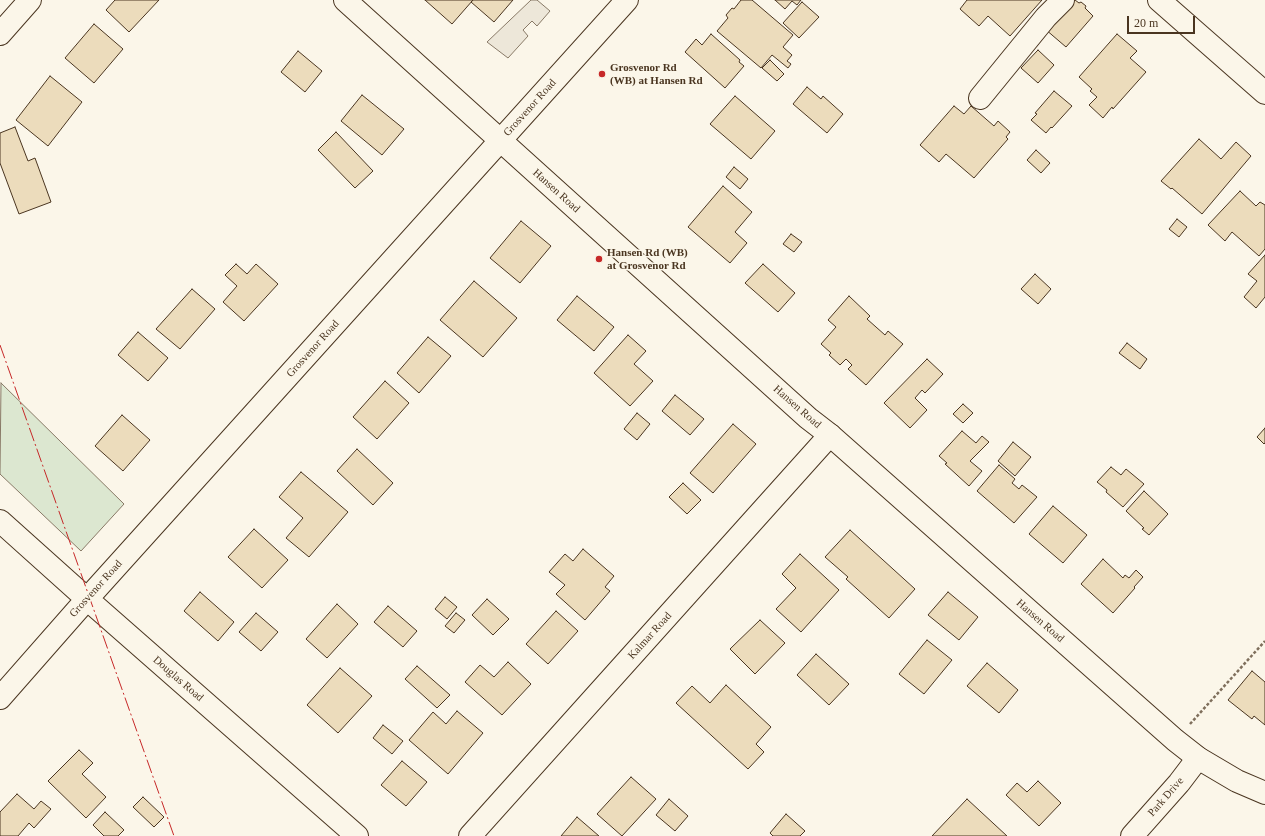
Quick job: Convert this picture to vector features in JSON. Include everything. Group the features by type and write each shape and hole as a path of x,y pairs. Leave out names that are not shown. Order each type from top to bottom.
{"street":[{"path":"0,34 30,0"},
{"name":"Hansen Road","path":"345,0 808,418 1175,740 1198,758 1238,781 1265,793"},
{"name":"Grosvenor Road","path":"0,698 87,599 627,0"},
{"path":"980,98 1046,17 1063,0"},
{"path":"1159,0 1265,93"},
{"name":"Kalmar Road","path":"470,836 830,436"},
{"name":"Douglas Road","path":"0,521 357,836"},
{"name":"Park Drive","path":"1132,836 1179,783 1198,758"}],"path":[{"path":"1175,740 1265,641"}],"green space":[{"path":"1,383 124,504 81,551 0,474"}],"shaded area":[{"path":"531,0 537,0 550,11 537,26 532,21 523,30 528,36 508,58 487,42"}],"building":[{"path":"115,0 159,0 129,32 106,10"},
{"path":"425,0 473,0 452,24"},
{"path":"473,0 513,0 494,22 471,2"},
{"path":"741,0 752,0 793,35 783,47 792,55 787,61 791,64 788,68 772,55 761,68 717,31 728,18 726,15 732,8 734,9"},
{"path":"775,0 801,0 797,5 792,1 785,9"},
{"path":"967,0 1042,0 1010,36 988,16 979,26 960,9"},
{"path":"1070,0 1075,0 1079,3 1081,2 1093,16 1066,47 1045,29"},
{"path":"802,2 819,17 799,38 783,23"},
{"path":"94,24 123,49 94,83 65,58"},
{"path":"711,34 740,60 739,62 744,66 725,88 685,52 696,39 702,45"},
{"path":"1117,34 1137,51 1130,58 1146,72 1103,118 1089,105 1097,97 1090,91 1092,89 1079,77"},
{"path":"1038,50 1054,65 1038,83 1021,68"},
{"path":"298,51 322,71 305,92 281,72"},
{"path":"770,60 784,74 777,81 762,68"},
{"path":"50,76 82,102 48,146 16,120"},
{"path":"807,87 821,99 823,96 843,114 827,133 793,104"},
{"path":"1054,91 1072,106 1046,133 1031,120 1037,114 1035,113"},
{"path":"362,95 404,129 382,155 341,121"},
{"path":"735,96 775,131 751,159 710,124"},
{"path":"954,106 964,114 971,106 994,126 998,121 1010,132 1006,137 1008,139 974,178 946,154 939,162 920,145"},
{"path":"15,127 28,161 35,158 51,202 19,214 0,163 0,133"},
{"path":"336,132 373,171 355,188 318,150"},
{"path":"1199,139 1221,159 1236,142 1251,156 1202,214 1172,188 1171,189 1161,181"},
{"path":"1036,150 1050,163 1041,173 1027,160"},
{"path":"734,167 748,179 740,189 726,177"},
{"path":"723,186 752,212 735,232 747,243 730,263 688,227"},
{"path":"1240,191 1256,206 1260,202 1265,205 1265,249 1259,256 1232,232 1225,241 1208,225"},
{"path":"1177,219 1187,227 1179,237 1169,229"},
{"path":"521,221 551,246 520,283 490,258"},
{"path":"791,234 802,242 794,252 783,244"},
{"path":"1265,255 1265,297 1256,308 1244,297 1257,281 1248,274"},
{"path":"236,264 247,274 256,264 278,284 244,321 223,302 237,286 225,275"},
{"path":"763,264 795,293 778,312 745,283"},
{"path":"1035,274 1051,289 1038,304 1021,289"},
{"path":"474,281 517,318 483,357 440,320"},
{"path":"192,289 215,309 180,349 156,329"},
{"path":"577,296 614,327 594,351 557,320"},
{"path":"849,296 870,316 867,319 885,335 888,331 903,344 866,385 848,369 852,365 846,359 840,365 829,355 831,353 821,344 836,327 828,320"},
{"path":"138,332 168,358 148,381 118,355"},
{"path":"628,335 646,351 634,364 653,381 630,406 594,373"},
{"path":"428,337 451,356 419,393 397,373"},
{"path":"1127,343 1147,359 1140,369 1119,353"},
{"path":"927,359 943,374 925,393 922,390 915,398 927,410 910,428 884,403"},
{"path":"385,381 409,403 377,439 353,417"},
{"path":"675,395 704,419 690,435 662,411"},
{"path":"963,404 973,413 963,423 953,414"},
{"path":"637,413 650,424 637,440 624,429"},
{"path":"122,415 150,440 123,471 95,446"},
{"path":"733,424 756,444 713,493 690,473"},
{"path":"1265,428 1265,443 1264,444 1257,437"},
{"path":"962,431 976,443 982,436 989,442 970,461 982,471 969,486 945,464 947,463 939,456"},
{"path":"1013,442 1031,457 1015,476 998,461"},
{"path":"357,449 393,483 373,505 337,471"},
{"path":"999,465 1015,479 1012,483 1019,489 1022,485 1037,497 1014,523 977,491"},
{"path":"1111,467 1121,475 1126,469 1144,484 1123,507 1097,482"},
{"path":"301,472 348,512 309,557 286,538 303,518 279,497"},
{"path":"683,483 701,500 687,514 669,497"},
{"path":"1144,491 1168,514 1149,535 1142,529 1144,528 1126,511"},
{"path":"1053,506 1087,535 1063,563 1029,534"},
{"path":"254,529 288,560 262,588 228,557"},
{"path":"850,530 915,589 889,618 846,579 848,577 825,557"},
{"path":"583,549 614,576 605,587 610,591 585,620 556,594 565,585 549,572 565,554 573,561"},
{"path":"800,554 839,590 801,632 776,609 796,588 782,574"},
{"path":"1103,559 1123,578 1125,575 1129,578 1136,570 1143,577 1113,613 1081,584"},
{"path":"200,592 234,622 218,641 184,611"},
{"path":"948,592 978,617 959,640 928,615"},
{"path":"445,597 457,607 447,619 435,609"},
{"path":"487,599 509,619 493,635 472,615"},
{"path":"337,604 358,624 327,658 306,639"},
{"path":"388,606 417,631 403,647 374,622"},
{"path":"556,611 578,631 548,664 526,644"},
{"path":"256,613 278,632 261,651 239,632"},
{"path":"456,613 465,620 454,633 445,626"},
{"path":"760,620 785,643 755,674 730,649"},
{"path":"927,640 952,660 924,694 899,674"},
{"path":"816,654 849,684 829,705 797,675"},
{"path":"508,662 531,684 502,715 465,682 480,665 494,677"},
{"path":"987,663 1018,690 999,713 967,686"},
{"path":"417,666 450,695 437,708 405,679"},
{"path":"340,668 372,696 338,733 307,705"},
{"path":"1252,671 1265,682 1265,725 1254,716 1252,719 1228,700"},
{"path":"726,685 771,727 756,744 764,752 748,769 676,703 692,686 710,703"},
{"path":"457,711 483,733 448,774 409,740 433,712 446,724"},
{"path":"383,725 403,741 392,754 373,738"},
{"path":"79,750 93,763 82,774 106,797 86,818 48,781"},
{"path":"402,761 427,782 406,806 381,785"},
{"path":"631,777 656,799 622,836 597,814"},
{"path":"1038,781 1061,803 1039,826 1006,795 1017,783 1027,792"},
{"path":"17,794 34,809 41,801 51,809 34,828 29,823 18,836 0,836 0,812"},
{"path":"143,797 164,817 154,827 133,807"},
{"path":"669,799 688,816 675,831 656,815"},
{"path":"967,799 1007,836 932,836"},
{"path":"105,812 124,830 118,836 104,836 93,825"},
{"path":"786,814 805,831 800,836 773,836 770,833"},
{"path":"577,817 599,836 561,836"}],"power":[{"path":"0,345 174,836"}],"place":[{"name":"Grosvenor Rd (WB) at Hansen Rd","path":"602,74"},
{"name":"Hansen Rd (WB) at Grosvenor Rd","path":"599,259"}]}
